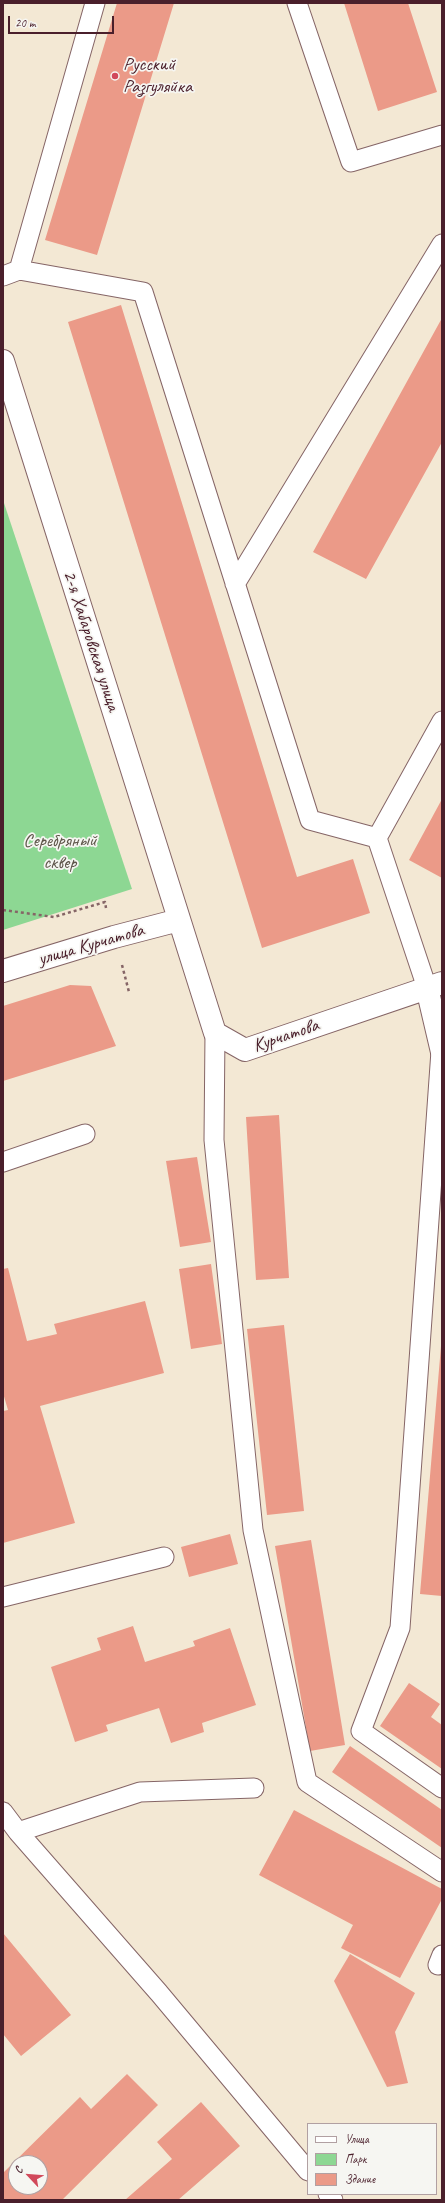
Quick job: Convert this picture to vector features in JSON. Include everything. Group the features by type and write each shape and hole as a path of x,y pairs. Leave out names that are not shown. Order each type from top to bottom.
{"street":[{"name":"2-я Хабаровская улица","path":"3,362 179,920"},
{"name":"улица Курчатова","path":"3,971 114,937 179,920"},
{"path":"179,920 215,1033"},
{"path":"435,986 441,1051"},
{"name":"Курчатова","path":"215,1033 245,1050 435,986"}],"lane":[{"path":"95,3 11,273 143,292 234,584 310,820 377,838"},
{"path":"297,3 351,162 442,135"},
{"path":"234,584 442,244"},
{"path":"377,838 442,721"},
{"path":"377,838 435,986"},
{"path":"215,1033 214,1140 252,1530 307,1782 442,1872"},
{"path":"441,1051 400,1628 362,1731 442,1788"},
{"path":"3,1162 85,1134"},
{"path":"3,1597 164,1557"},
{"path":"18,1832 140,1792 254,1788"},
{"path":"3,1812 18,1832 159,1993 307,2170"}],"green space":[{"name":"Серебряный сквер","path":"3,500 132,889 3,930"}],"building":[{"path":"117,3 174,3 97,255 45,240"},
{"path":"344,3 408,3 437,92 378,111"},
{"path":"121,305 297,877 353,859 370,913 262,948 68,322"},
{"path":"442,318 442,442 366,579 313,552"},
{"path":"442,799 442,878 409,860"},
{"path":"70,985 91,986 116,1046 3,1081 3,1006"},
{"path":"279,1115 289,1278 256,1280 246,1117"},
{"path":"197,1157 211,1242 180,1247 166,1161"},
{"path":"211,1264 222,1344 191,1349 179,1269"},
{"path":"8,1268 27,1341 57,1334 54,1324 145,1301 164,1373 40,1406 75,1523 3,1543 3,1411 8,1410 3,1393 3,1269"},
{"path":"284,1325 304,1511 267,1515 247,1329"},
{"path":"441,1346 442,1347 442,1596 420,1594"},
{"path":"230,1534 238,1564 189,1577 181,1547"},
{"path":"311,1540 345,1745 310,1751 275,1546"},
{"path":"133,1626 145,1662 195,1646 193,1641 230,1628 256,1705 202,1723 204,1732 171,1743 159,1708 106,1725 108,1731 75,1742 51,1667 101,1650 97,1638"},
{"path":"409,1683 440,1704 431,1717 442,1725 442,1769 380,1726"},
{"path":"350,1746 442,1810 442,1848 332,1772"},
{"path":"294,1810 442,1889 442,1899 400,1978 341,1948 353,1925 259,1875"},
{"path":"3,1933 71,2015 21,2056 3,2034"},
{"path":"350,1954 415,1993 395,2032 408,2083 387,2087 334,1981"},
{"path":"127,2074 158,2105 62,2200 3,2200 3,2173 8,2168 8,2195 48,2195 48,2155 21,2155 80,2097 91,2109"},
{"path":"201,2102 240,2146 178,2200 125,2200 172,2159 157,2142"}],"place":[{"name":"Русский Разгуляйка","path":"115,76"}]}
